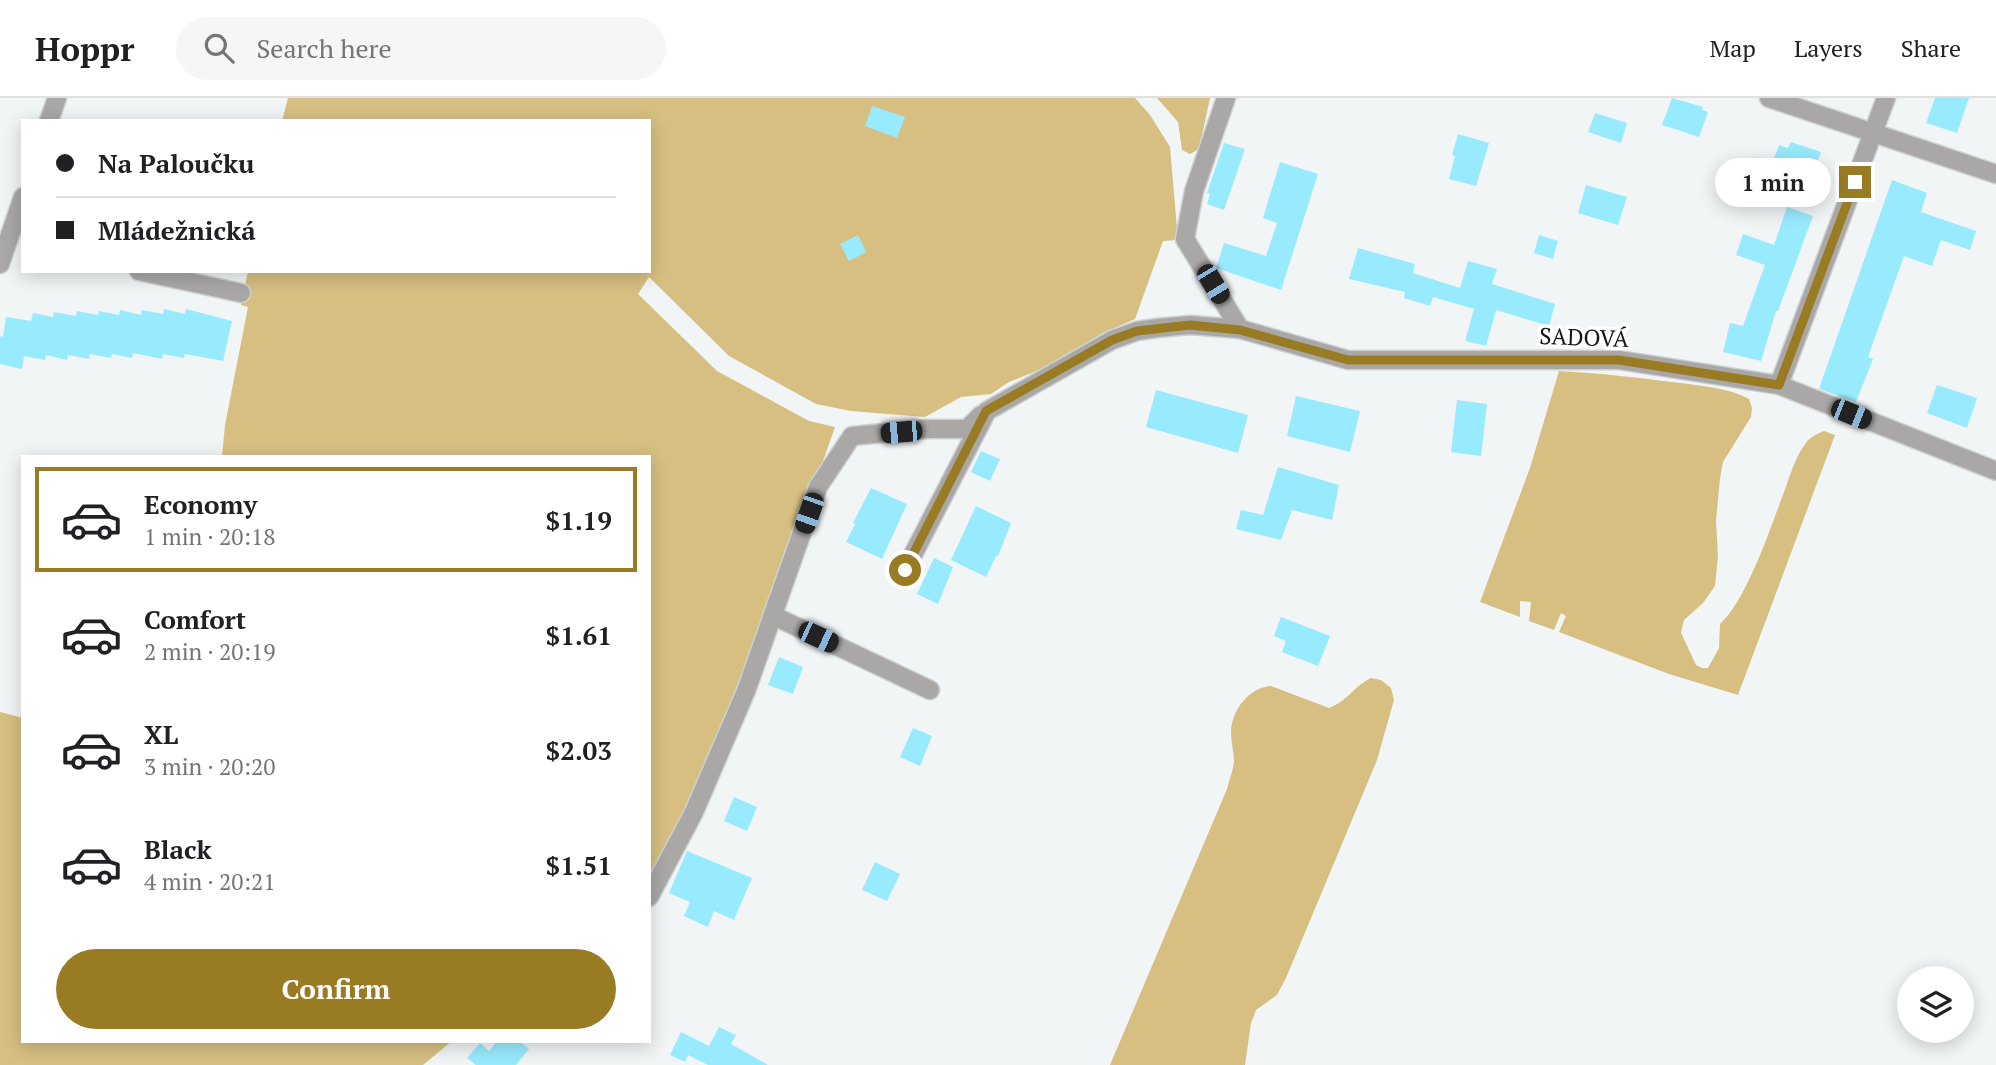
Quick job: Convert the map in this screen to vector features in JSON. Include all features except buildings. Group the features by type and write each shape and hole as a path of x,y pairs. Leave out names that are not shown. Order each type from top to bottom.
{"street":[{"path":"50,119 57,98"},
{"path":"1226,98 1194,191 1185,239 1240,330"},
{"path":"1769,98 1996,174"},
{"path":"1779,385 1886,98"},
{"path":"0,264 10,245 21,204"},
{"path":"148,273 242,293"},
{"name":"SADOVÁ","path":"774,616 818,487 852,436 926,429 967,429 986,411 1112,340 1137,331 1190,325 1240,330 1348,360 1619,360 1779,385 1996,471"},
{"path":"905,570 986,411"},
{"path":"651,893 694,812 746,691 774,616 930,690"}],"shaded area":[{"path":"288,98 1135,98 1150,115 1170,147 1178,240 1163,241 1135,319 1101,334 1049,366 1009,382 991,394 961,397 925,417 851,411 816,404 729,356 649,277 638,294 717,371 809,421 835,427 760,640 713,754 651,879 651,455 222,455 225,425 248,307 241,305 248,273 651,273 651,119 283,119"},
{"path":"1157,98 1210,98 1199,149 1190,154 1182,150 1178,122"},
{"path":"1559,371 1706,386 1749,399 1751,417 1723,462 1720,478 1715,586 1703,603 1684,620 1681,633 1696,665 1702,668 1708,668 1719,648 1720,624 1730,613 1748,581 1799,454 1817,434 1824,431 1835,435 1738,695 1669,674 1559,632 1566,616 1561,613 1554,630 1529,621 1531,602 1520,601 1520,617 1480,602 1530,468"},
{"path":"1371,678 1381,680 1391,688 1394,700 1377,760 1286,978 1277,995 1256,1010 1251,1023 1245,1065 1110,1065 1227,789 1234,762 1232,725 1238,709 1255,691 1271,686 1329,708"},
{"path":"0,712 21,717 21,1043 450,1043 423,1065 0,1065"}],"route":[{"path":"905,570 986,411 1112,340 1137,331 1190,325 1240,330 1348,360 1619,360 1779,385 1855,182"}]}
